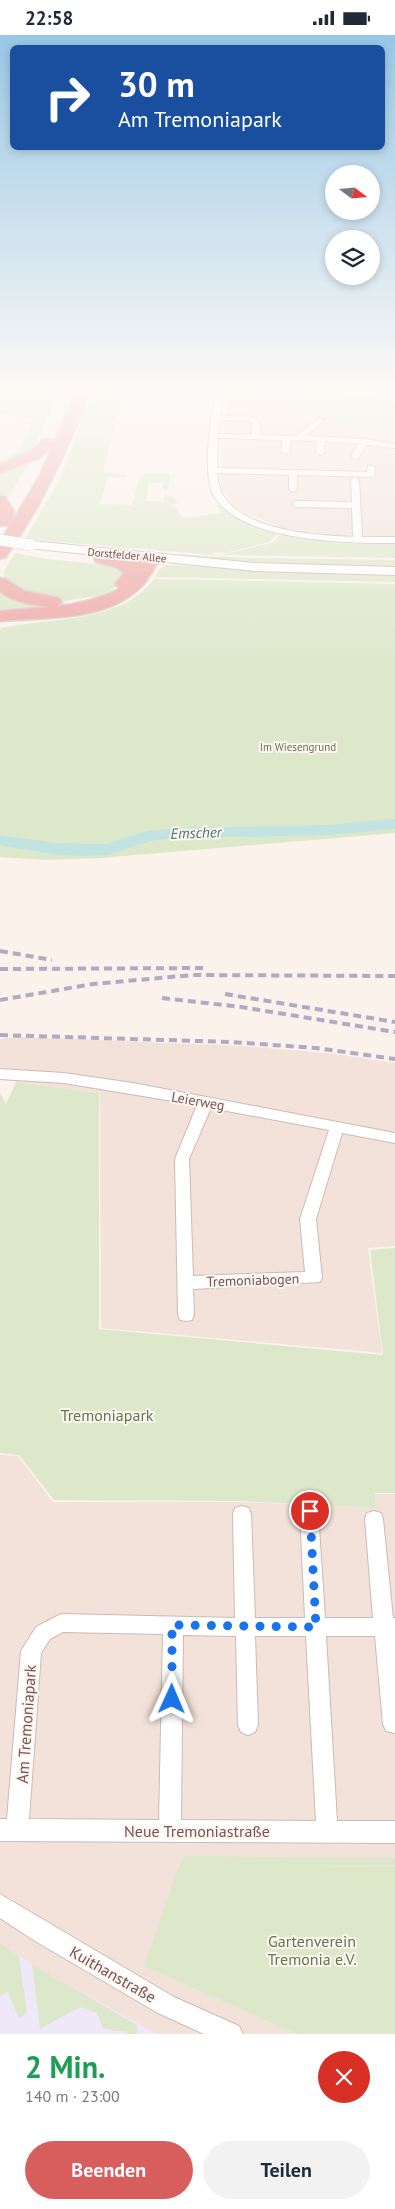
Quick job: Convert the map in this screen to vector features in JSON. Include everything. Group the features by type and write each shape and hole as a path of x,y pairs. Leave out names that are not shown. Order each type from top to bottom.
{"highway":[{"path":"2,525 28,482"},
{"path":"0,554 34,503 45,482"},
{"path":"0,500 6,511 2,525"},
{"path":"102,558 121,563 142,563"},
{"path":"0,583 7,590 26,598 54,603 70,603 110,593 124,583 142,563"},
{"path":"0,617 82,608 106,602 131,589 141,577 142,563"}],"main road":[{"name":"Dorstfelder Allee","path":"0,540 29,547 102,558"},
{"name":"Dorstfelder Allee","path":"0,546 29,547 142,563 395,571"}],"street":[{"path":"213,482 218,497 234,512 271,528 321,538 395,540"},
{"path":"293,482 293,489"},
{"path":"355,482 358,540"},
{"path":"296,504 356,505"},
{"name":"Leierweg","path":"0,1073 64,1078 206,1102 395,1138"},
{"path":"186,1315 182,1159 206,1102"},
{"name":"Tremoniabogen","path":"185,1283 314,1278 308,1219 338,1127"},
{"path":"310,1511 327,1832"},
{"path":"242,1514 248,1725"},
{"path":"374,1519 389,1627 393,1724"},
{"name":"Am Tremoniapark","path":"9,1830 31,1651 43,1633 61,1623 244,1627 389,1627"},
{"path":"170,1831 172,1625"},
{"name":"Neue Tremoniastraße","path":"9,1830 395,1832"},
{"name":"Kuithanstraße","path":"0,1905 43,1933 166,2005 231,2034"}],"shaded area":[{"path":"221,482 395,482 395,536 345,536 283,528 247,514 233,504 222,489"},
{"path":"20,1037 242,1046 334,1054 395,1063 395,1246 368,1248 382,1353 101,1328 100,1093 16,1082 16,1078 0,1076 0,1039"},
{"path":"0,1455 18,1456 53,1502 240,1502 376,1508 375,1494 395,1494 395,2034 242,2034 167,2002 0,1898"},
{"path":"0,1910 221,2034 0,2034"},
{"path":"0,1943 32,1964 157,2034 0,2034"}],"green space":[{"path":"0,482 18,482 6,505 0,497"},
{"path":"58,482 106,482 100,504 132,505 138,482 169,482 168,490 163,490 163,483 148,483 147,500 137,500 164,502 164,494 174,497 178,503 170,504 174,506 183,518 223,513 216,506 221,505 238,518 278,533 269,542 225,553 215,552 213,555 25,539"},
{"path":"282,533 326,540 395,542 395,558 222,555 272,543"},
{"path":"15,553 47,559 124,567 128,571 120,584 110,591 96,596 64,601 30,598 4,581 4,571"},
{"path":"172,554 252,558 395,560 395,569 325,568 170,557"},
{"path":"167,565 395,573 395,582 155,577 160,569"},
{"path":"139,567 142,567 134,580 125,589 109,599 95,604 63,610 0,615 0,588 14,597 32,603 53,605 75,604 96,600 115,592 130,581"},
{"name":"Im Wiesengrund","path":"154,579 395,584 395,833 100,858 46,860 0,857 0,630 2,628 63,620 104,611 123,604 140,594"},
{"name":"Tremoniapark","path":"16,1082 99,1093 99,1329 383,1355 370,1250 395,1248 395,1493 375,1493 376,1508 239,1501 54,1500 19,1455 0,1453 0,1093 6,1104"},
{"name":"Gartenverein Tremonia e.V.","path":"184,1856 395,1858 395,1865 297,1866 395,1867 395,2034 297,2034 144,1966"},
{"path":"0,1943 19,1956 27,2013 19,2018 7,1991 0,1996"},
{"path":"32,1964 137,2025 137,2034 127,2034 127,2031 103,2028 97,2013 80,2007 40,2029"}],"waterway":[{"name":"Emscher","path":"0,840 56,849 85,850 108,849 148,836 176,833 327,830 395,824"}],"railway":[{"path":"0,951 52,960"},
{"path":"0,969 205,968"},
{"path":"0,1000 93,984 193,975 395,976"},
{"path":"225,994 395,1022"},
{"path":"162,998 241,1007 395,1032"},
{"path":"0,1035 232,1042 316,1048 395,1059"}],"route":[{"path":"172,1699 172,1625 316,1627 310,1511"}]}
